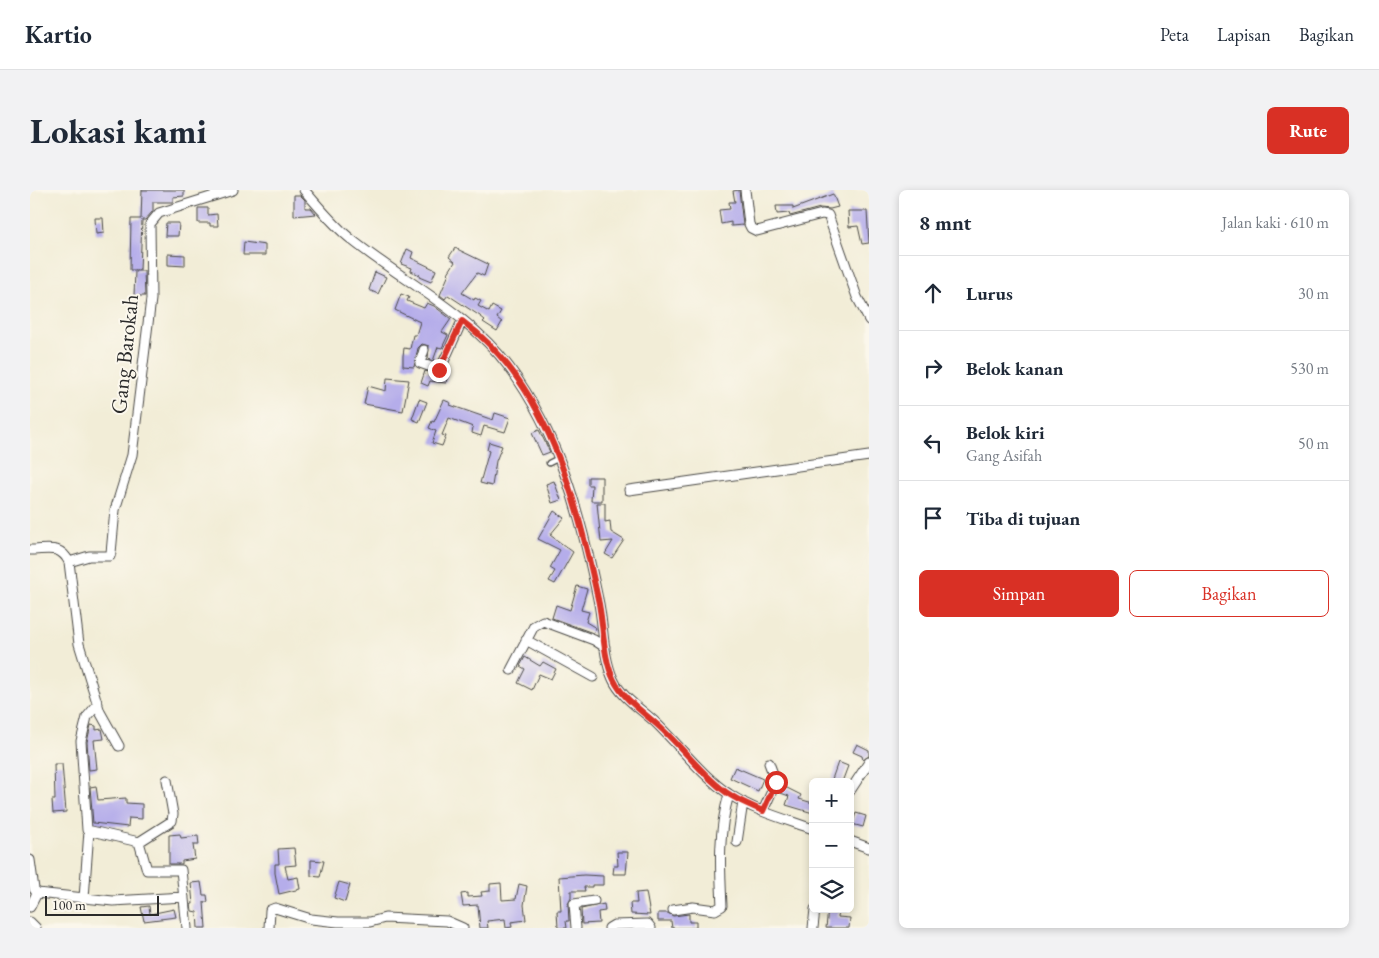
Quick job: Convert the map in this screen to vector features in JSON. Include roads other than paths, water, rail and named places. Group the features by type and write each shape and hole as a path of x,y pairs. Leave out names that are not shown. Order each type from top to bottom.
{"street":[{"name":"Gang Barokah","path":"69,562 89,556 104,557 111,555 116,510 132,455 151,299 150,224 159,213 233,190"},
{"path":"304,190 351,239 462,321 508,366 542,420 559,458 582,524 599,602 605,647 615,682 624,694 665,731 716,785 743,802 809,828"},
{"path":"745,190 749,224 751,228 757,231 822,214 828,216 857,297 869,320"},
{"path":"424,350 420,363 440,370 462,321"},
{"path":"629,490 869,456"},
{"path":"30,550 60,550 64,552 69,562 79,644 89,682 100,712 119,746"},
{"path":"511,670 534,626 543,621 594,640 605,647"},
{"path":"526,640 593,677"},
{"path":"84,898 89,831 86,827 81,741 82,727 87,717 98,704"},
{"path":"854,784 869,762"},
{"path":"763,811 776,782 770,763"},
{"path":"89,831 139,842 172,821 173,814 167,780"},
{"path":"673,910 693,907 715,910 722,906 720,850 722,818 729,794"},
{"path":"737,842 743,802"},
{"path":"139,842 147,870 181,870 187,928"},
{"path":"854,842 869,848"},
{"path":"30,860 34,889 37,893"},
{"path":"37,893 113,901 184,896"},
{"path":"30,907 37,893"},
{"path":"576,928 574,904 594,901"},
{"path":"269,928 270,910 276,908 338,925 370,922 385,918 448,921 463,928"},
{"path":"813,928 815,913"},
{"path":"30,922 36,928"},
{"path":"609,928 614,925 648,924 651,928"}],"lane":[{"path":"549,463 559,458"}]}
